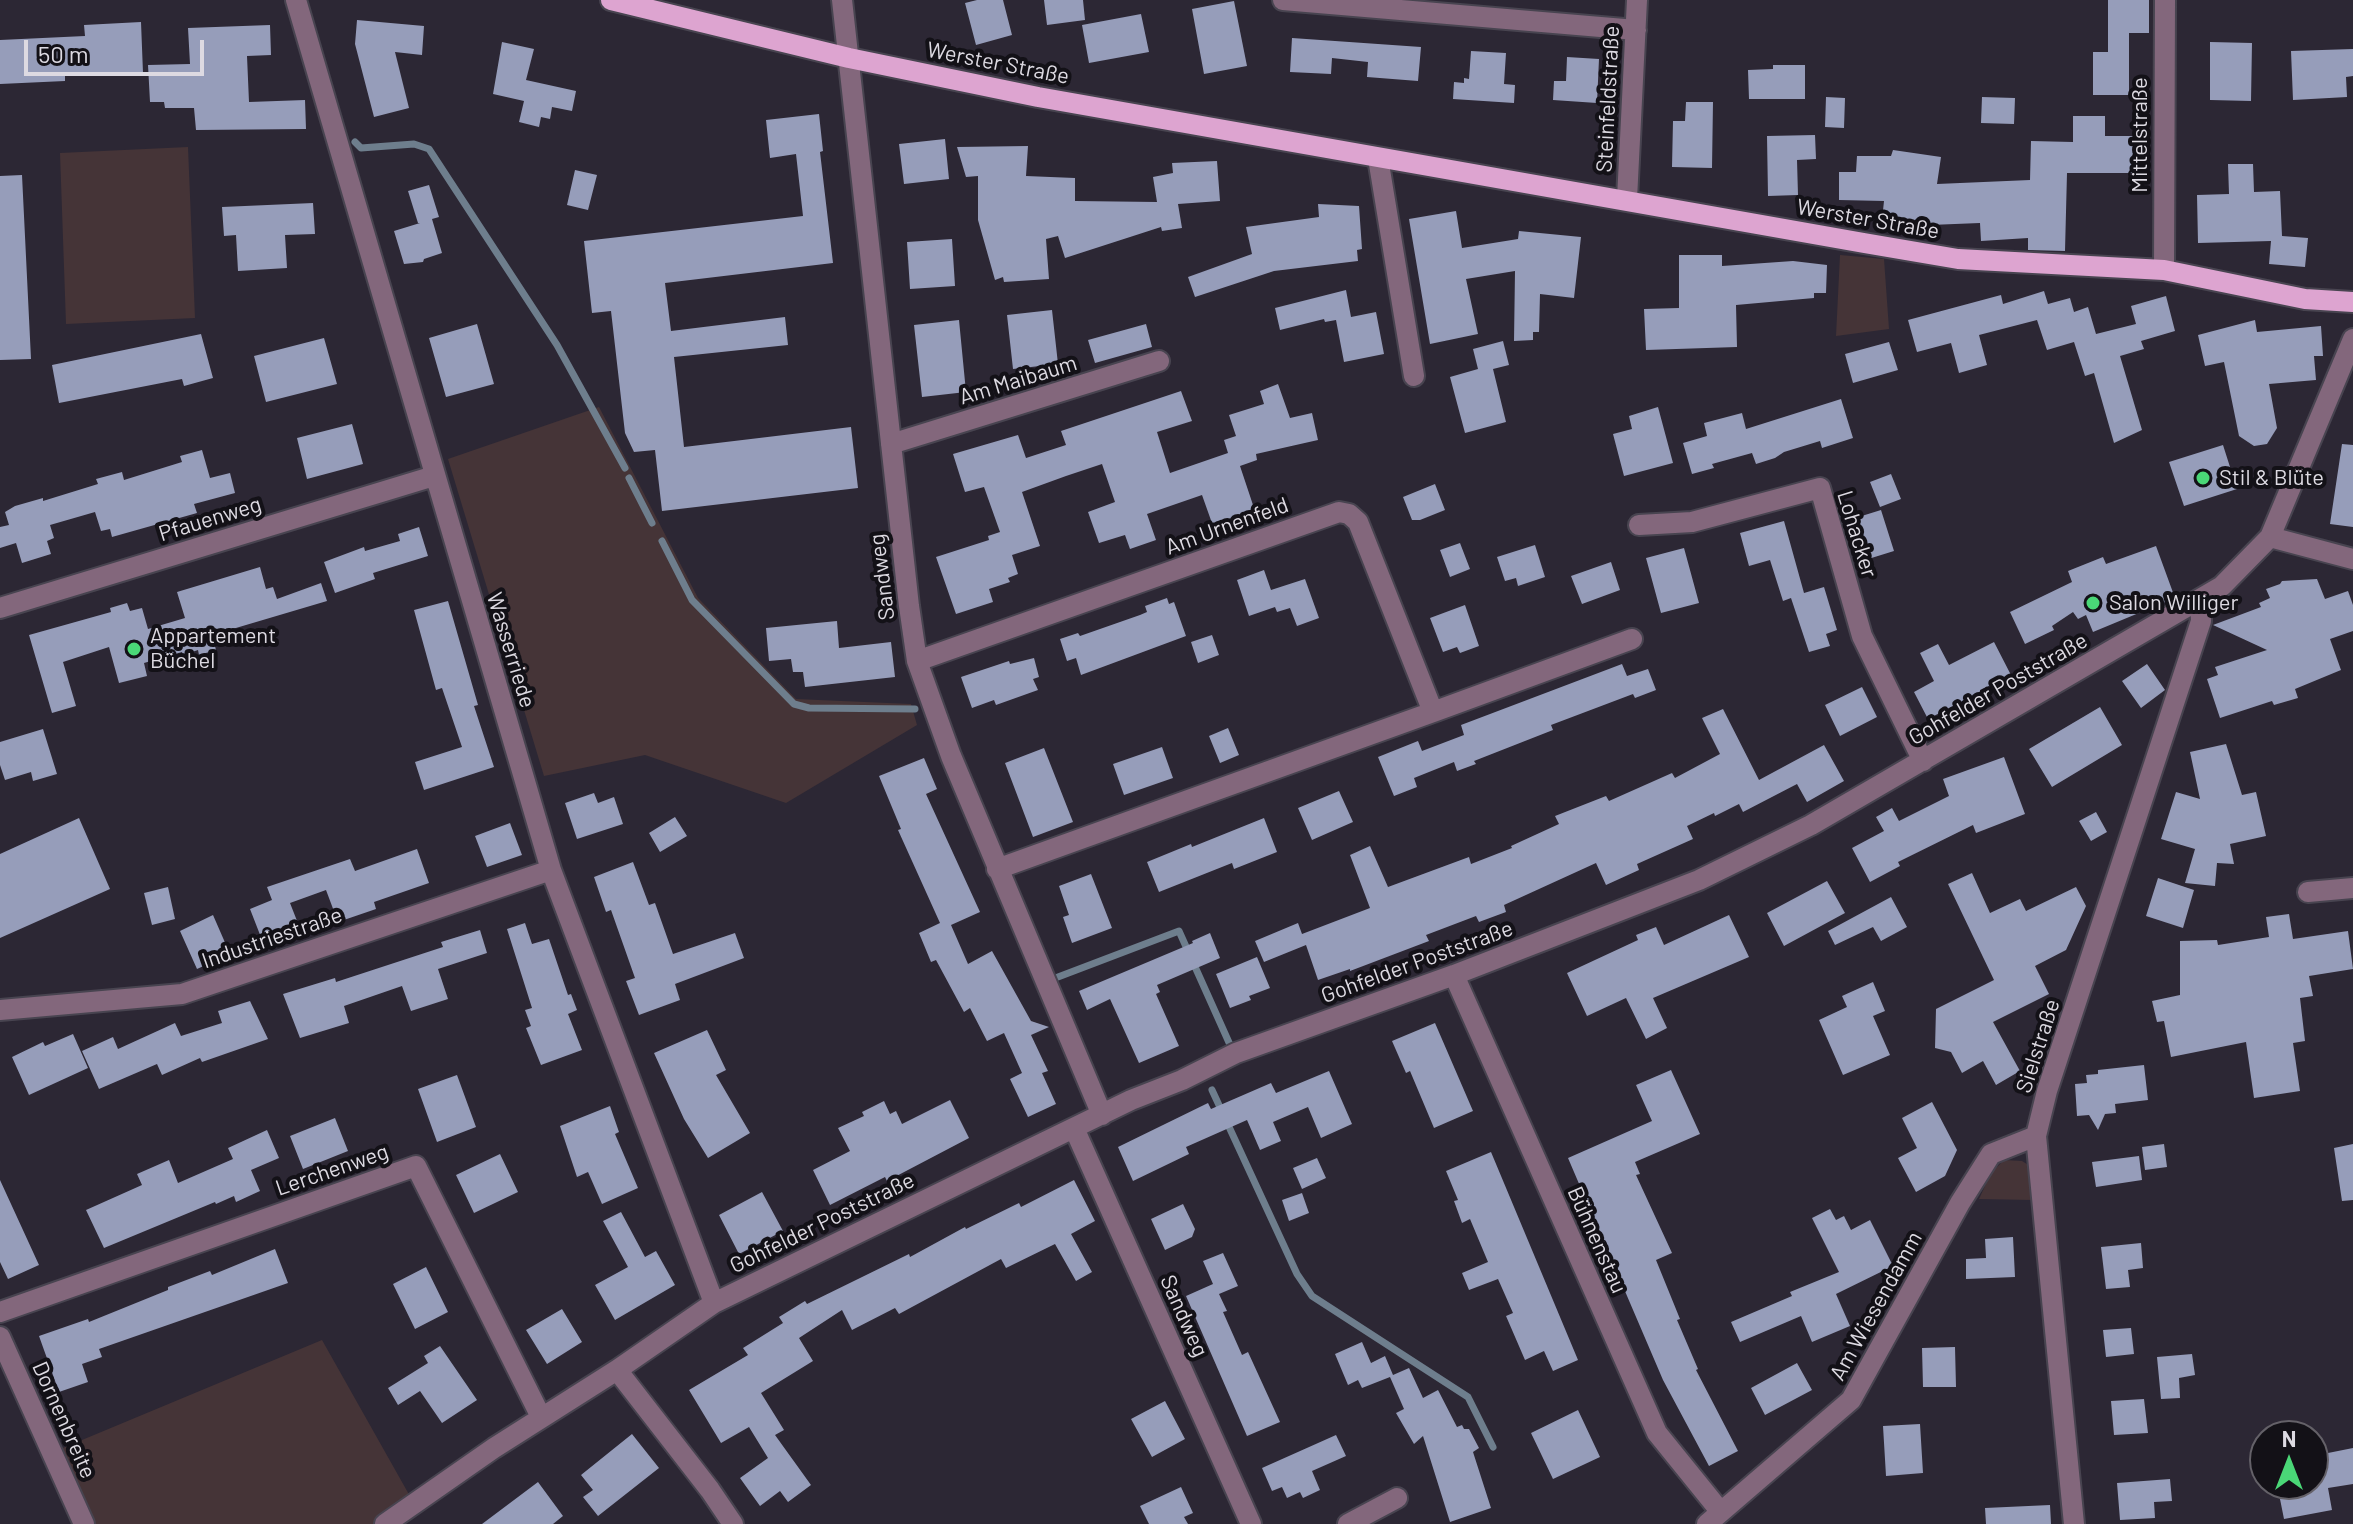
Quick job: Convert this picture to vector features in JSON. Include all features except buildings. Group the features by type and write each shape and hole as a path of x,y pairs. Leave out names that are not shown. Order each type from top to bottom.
{"main road":[{"name":"Werster Straße","path":"611,0 849,58 1038,97 1958,259 2164,270 2305,299 2353,302"}],"street":[{"name":"Wasserriede","path":"296,0 551,870 714,1303"},
{"name":"Sandweg","path":"842,0 917,661 997,869 1102,1115"},
{"path":"1283,0 1636,30"},
{"name":"Steinfeldstraße","path":"1627,199 1637,0"},
{"name":"Mittelstraße","path":"2164,270 2165,0"},
{"path":"1378,158 1414,376"},
{"name":"Gohfelder Poststraße","path":"385,1524 714,1303 1236,1053 1454,975 1699,880 1811,825 2222,586 2270,537 2353,339"},
{"name":"Am Maibaum","path":"891,444 1159,361"},
{"name":"Pfauenweg","path":"0,608 434,476"},
{"name":"Lohacker","path":"1639,525 1692,522 1820,488 1862,636 1923,761"},
{"name":"Am Urnenfeld","path":"917,661 1339,512 1349,514 1358,522 1433,712"},
{"path":"2270,537 2353,559"},
{"name":"Sielstraße","path":"2074,1524 2036,1136 2047,1091 2201,621 2200,599"},
{"path":"997,869 1632,639"},
{"name":"Industriestraße","path":"0,1010 182,994 551,870"},
{"path":"2308,892 2353,888"},
{"name":"Bühnenstau","path":"1454,975 1657,1433 1713,1517"},
{"name":"Sandweg","path":"1074,1128 1251,1524"},
{"name":"Am Wiesendamm","path":"1713,1517 1851,1400 1960,1203 1991,1154 2036,1136"},
{"name":"Lerchenweg","path":"0,1312 416,1166 541,1417"},
{"name":"Dornenbreite","path":"0,1337 84,1524"},
{"path":"617,1370 733,1524"},
{"path":"1348,1524 1397,1498"}],"shaded area":[{"path":"188,147 195,318 66,324 60,153"},
{"path":"1840,255 1884,259 1889,329 1836,336"},
{"path":"599,407 698,598 796,699 911,704 917,725 786,803 645,755 544,776 448,459"},
{"path":"2004,1160 2022,1161 2030,1166 2033,1200 1979,1199 1991,1173"},
{"path":"322,1340 411,1498 375,1524 90,1524 58,1450"}],"waterway":[{"path":"355,142 361,148 414,144 429,149 557,345 625,468"},
{"path":"629,478 652,523"},
{"path":"662,541 692,600 794,704 809,708 915,709"},
{"path":"1058,977 1179,931 1231,1047"},
{"path":"1212,1090 1297,1274 1312,1296 1468,1397 1493,1447"}],"place":[{"name":"Stil & Blüte","path":"2203,478"},
{"name":"Salon Williger","path":"2093,603"},
{"name":"Appartement Büchel","path":"134,649"}]}
